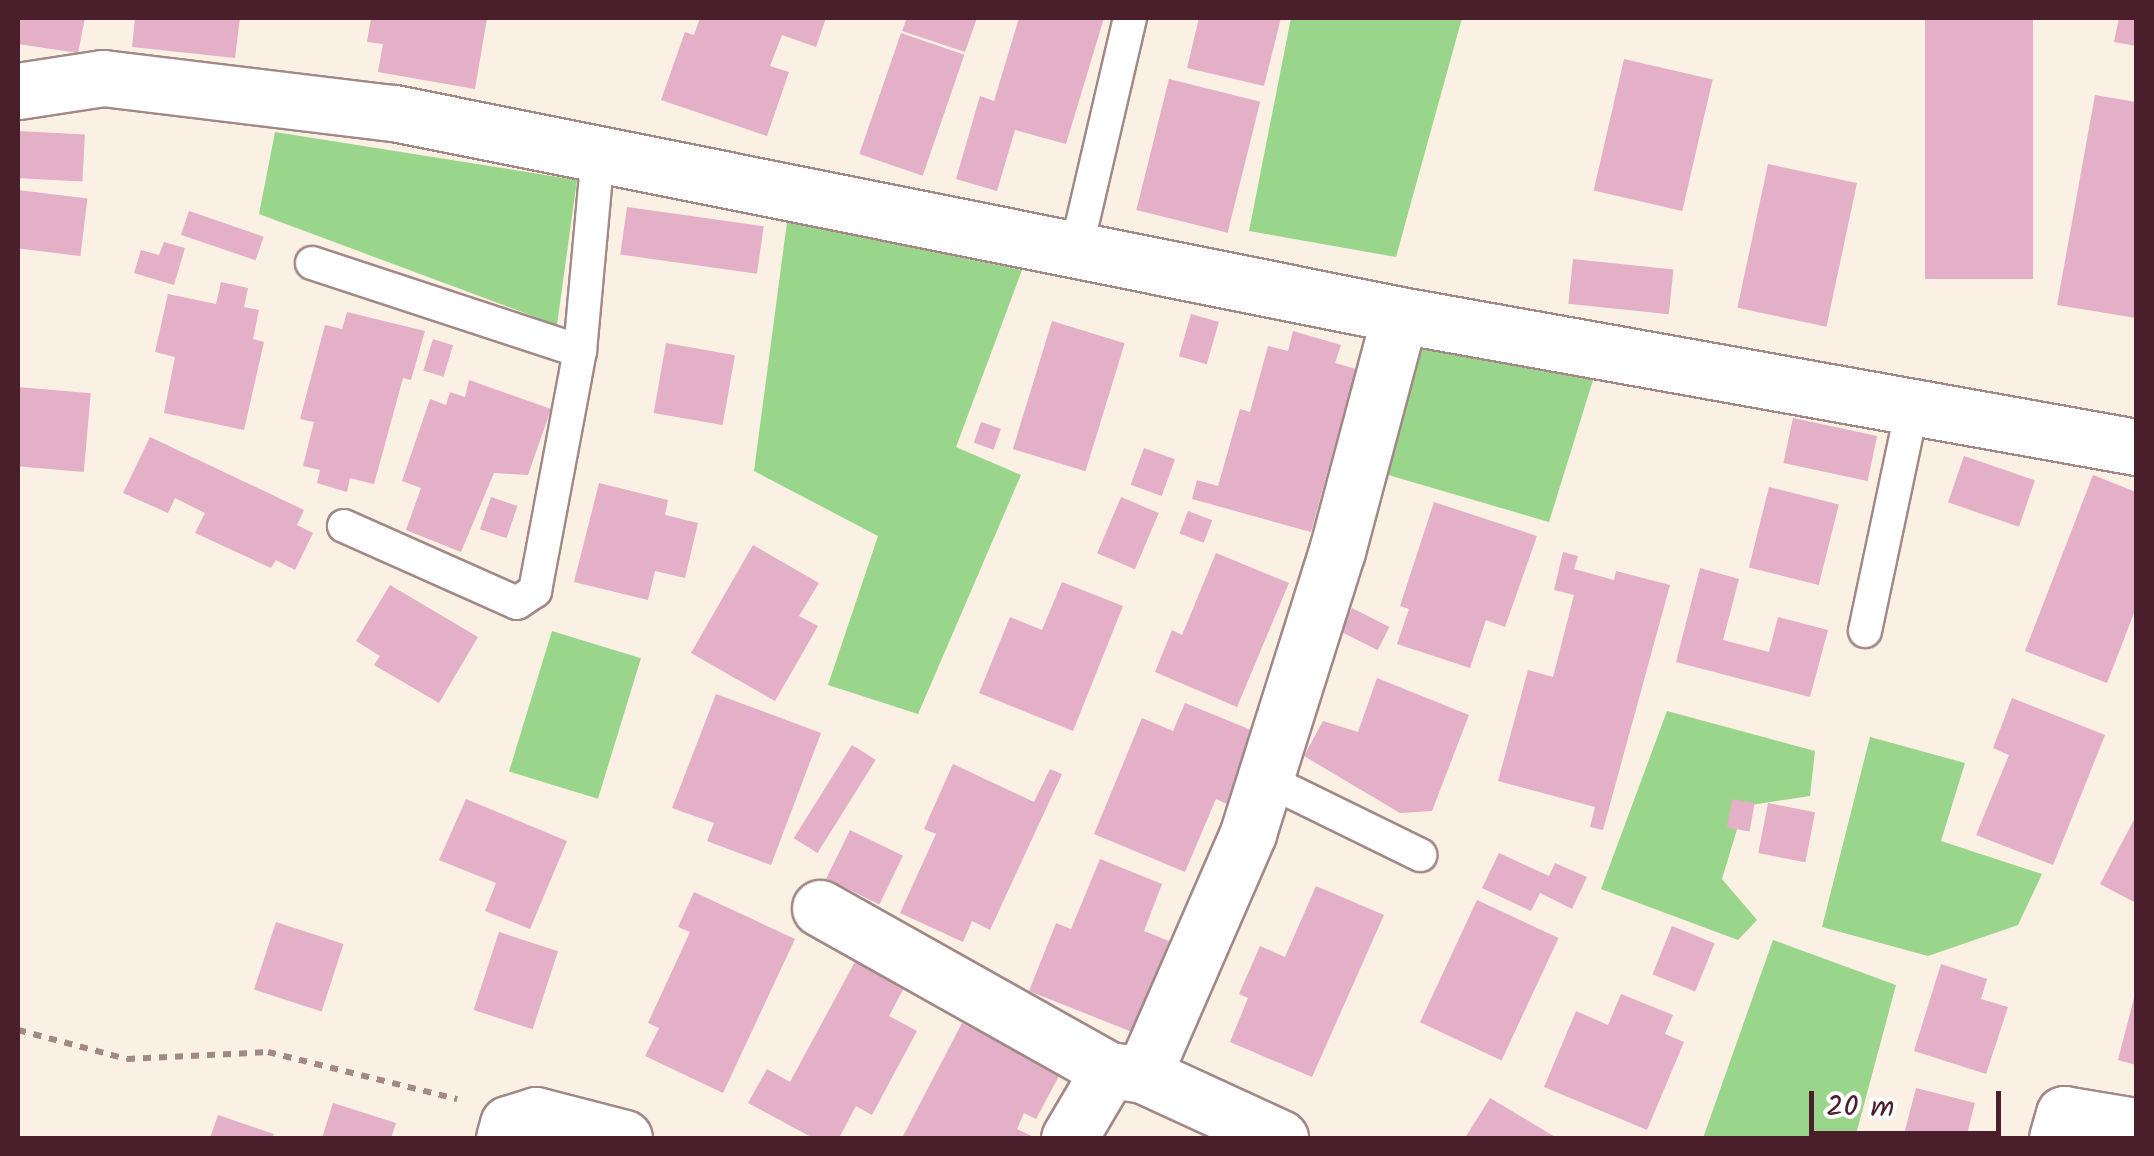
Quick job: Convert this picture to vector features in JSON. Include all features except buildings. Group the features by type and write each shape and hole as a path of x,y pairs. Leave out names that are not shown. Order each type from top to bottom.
{"street":[{"path":"18,90 103,78 394,113 1400,315 2136,447"},
{"path":"1069,1138 1126,1072 1265,779 1337,552 1400,315"},
{"path":"820,908 1126,1072 1280,1138"},
{"path":"2057,1138 2064,1114 2136,1126"},
{"path":"507,1132 536,1115 624,1138"}],"lane":[{"path":"1076,250 1130,18"},
{"path":"344,526 517,603 535,591 580,350 598,155"},
{"path":"312,263 580,350"},
{"path":"1865,630 1912,408"},
{"path":"1265,779 1420,855"}],"path":[{"path":"18,1030 127,1058 268,1052 440,1093 507,1132"}],"green space":[{"path":"1291,18 1462,18 1396,257 1249,231"},
{"path":"275,132 577,180 557,325 259,214"},
{"path":"787,222 1022,270 956,447 1021,475 918,714 828,685 878,536 754,471"},
{"path":"1420,349 1593,380 1549,522 1378,472 1401,366"},
{"path":"552,631 641,658 598,799 509,772"},
{"path":"1667,711 1815,751 1810,796 1744,806 1722,879 1757,920 1738,940 1601,889"},
{"path":"1870,737 1965,763 1941,841 2042,874 2018,925 1928,956 1822,927"},
{"path":"1773,940 1896,985 1855,1138 1703,1138"}]}
